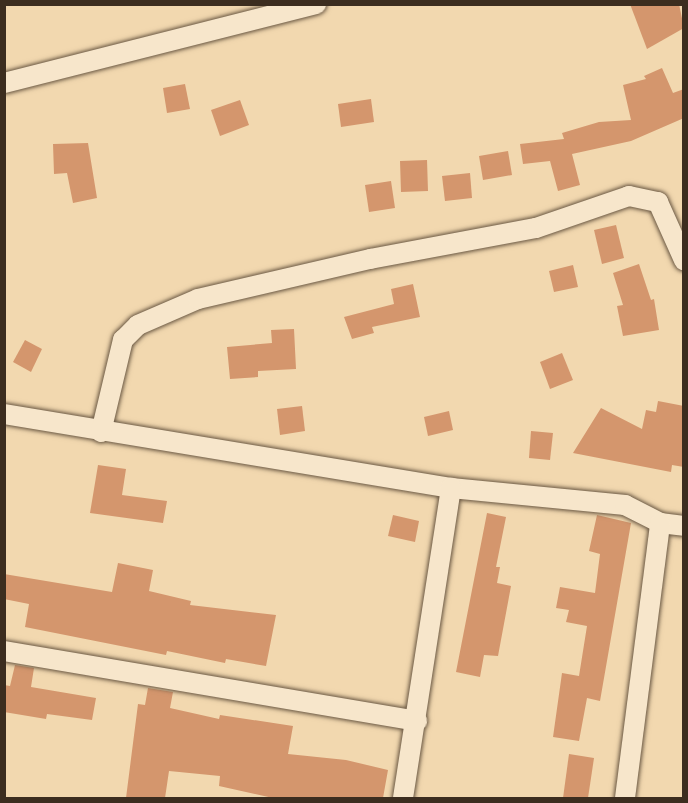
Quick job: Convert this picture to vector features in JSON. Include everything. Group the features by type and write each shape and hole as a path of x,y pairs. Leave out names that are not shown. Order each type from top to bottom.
{"street":[{"path":"4,83 316,4"},
{"path":"101,432 123,340 138,325 198,299 370,259 536,228 628,196 658,202 684,260"},
{"path":"4,414 101,432 451,488 625,505 660,523 684,526"},
{"path":"403,798 417,721 451,488"},
{"path":"625,798 660,523"},
{"path":"4,651 417,721"}],"building":[{"path":"630,4 679,4 684,28 647,49"},
{"path":"662,68 673,93 684,89 684,118 631,141 572,154 580,185 558,191 550,161 523,164 520,144 564,139 562,133 599,122 631,120 623,85 646,79 644,76"},
{"path":"185,84 190,109 167,113 163,88"},
{"path":"371,99 374,122 341,127 338,104"},
{"path":"240,100 249,125 220,136 211,110"},
{"path":"88,143 97,198 73,203 67,173 54,174 53,144"},
{"path":"508,151 512,175 483,180 479,156"},
{"path":"427,160 428,191 401,192 400,161"},
{"path":"470,173 472,198 445,201 442,176"},
{"path":"391,181 395,208 369,212 365,185"},
{"path":"616,225 624,258 602,264 594,230"},
{"path":"639,264 651,300 654,299 659,330 623,336 617,306 623,305 613,273"},
{"path":"573,265 578,287 554,292 549,271"},
{"path":"413,284 420,317 372,327 374,333 352,339 344,317 394,304 391,289"},
{"path":"294,329 296,369 258,371 258,377 230,379 227,347 272,343 271,330"},
{"path":"25,340 42,349 31,372 13,362"},
{"path":"562,353 573,380 550,389 540,362"},
{"path":"658,401 684,406 684,467 672,465 671,472 573,453 601,408 642,429 646,410 656,412"},
{"path":"302,406 305,431 280,435 277,409"},
{"path":"449,411 453,430 428,436 424,417"},
{"path":"531,431 553,433 550,460 529,458"},
{"path":"98,465 126,469 122,495 167,501 163,523 90,513"},
{"path":"487,513 506,517 496,567 500,567 497,583 511,586 498,656 484,655 480,677 456,672"},
{"path":"393,515 419,521 415,542 388,536"},
{"path":"597,515 631,523 600,701 587,698 579,741 553,737 562,673 579,676 587,626 566,622 569,610 556,608 560,587 595,593 600,554 589,551"},
{"path":"118,563 153,570 149,591 191,601 190,605 276,615 266,666 226,659 225,663 167,651 166,655 25,627 29,604 4,599 4,574 112,592"},
{"path":"15,665 34,668 31,687 96,698 92,720 47,714 46,719 4,712 4,685 10,686"},
{"path":"148,688 173,692 170,708 219,719 220,715 293,726 288,754 346,760 388,770 383,798 273,798 219,786 220,776 169,771 165,798 126,798 138,704 145,705"},
{"path":"569,754 594,758 588,798 563,798"}]}
